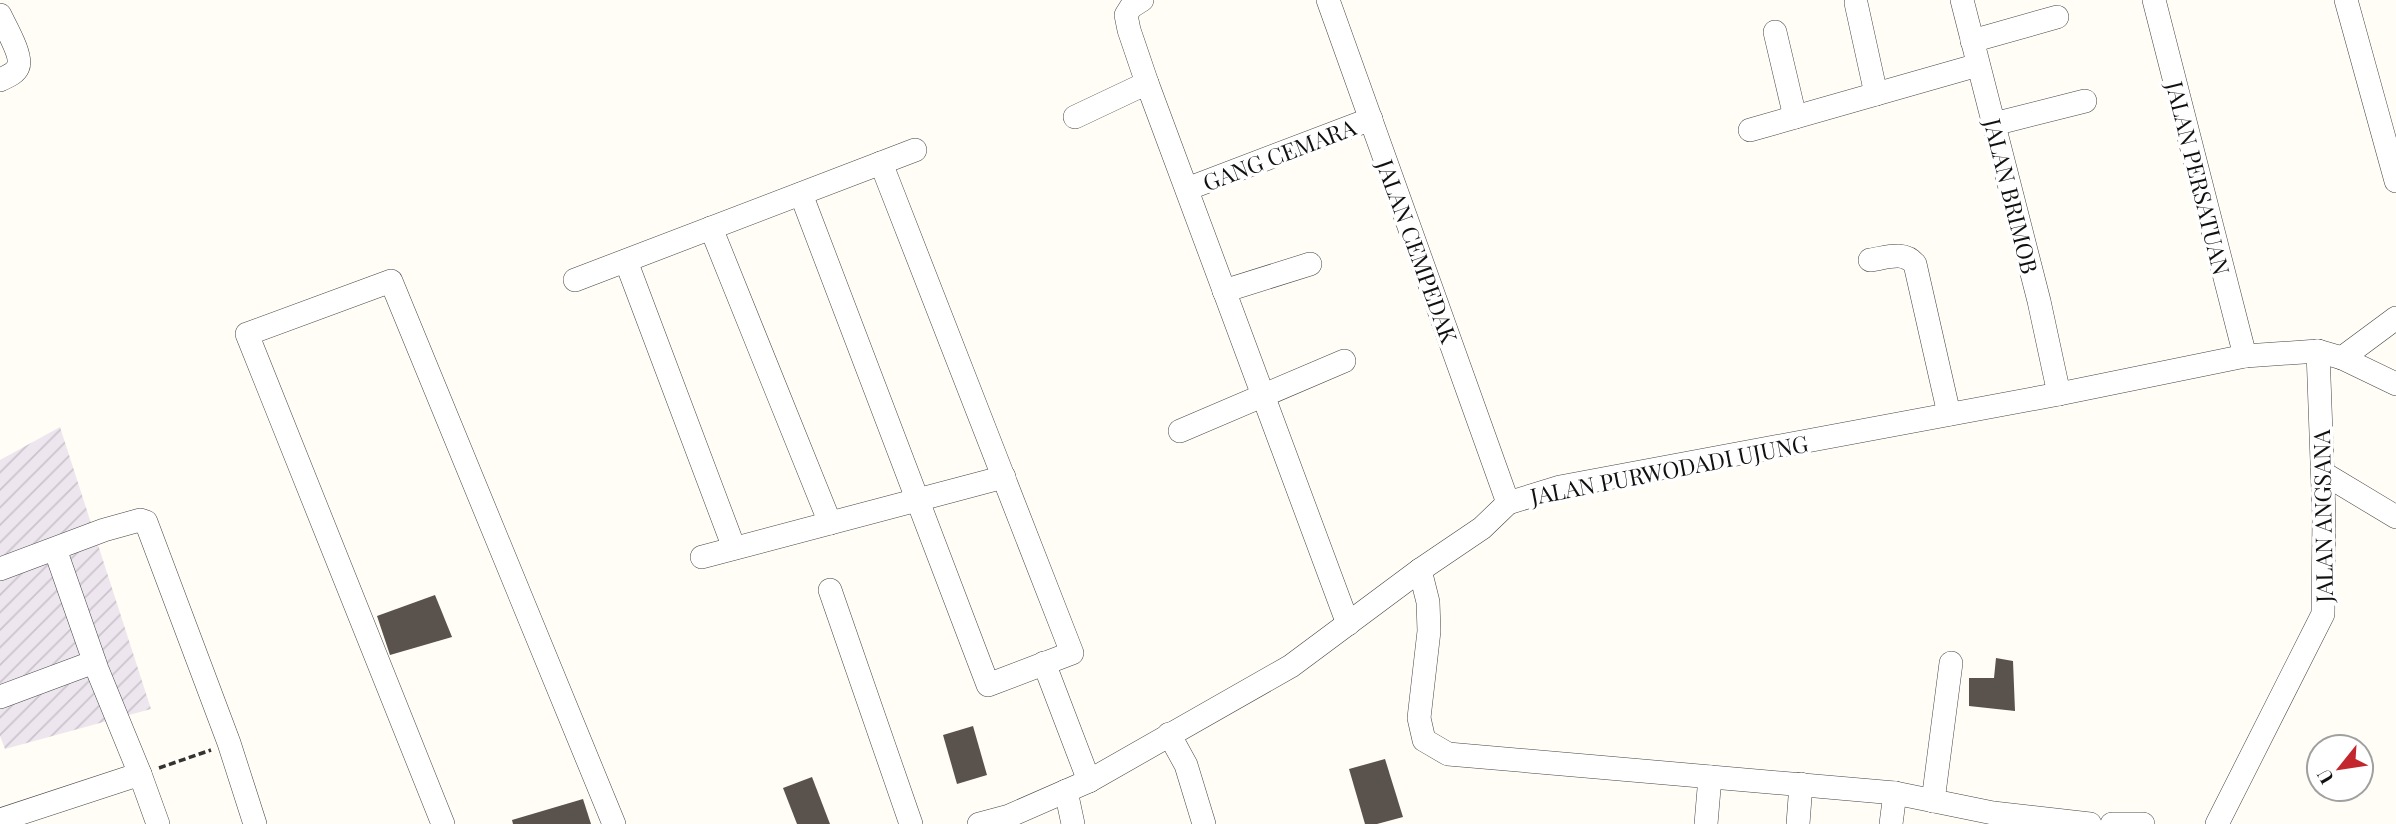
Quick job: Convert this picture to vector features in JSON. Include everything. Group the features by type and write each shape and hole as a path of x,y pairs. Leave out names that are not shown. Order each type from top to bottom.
{"street":[{"path":"1142,0 1131,6 1126,15 1129,30 1348,624"},
{"name":"JALAN CEMPEDAK","path":"1328,0 1507,503"},
{"name":"JALAN BRIMOB","path":"1962,0 2039,301 2059,394"},
{"name":"JALAN PERSATUAN","path":"2154,0 2245,356"},
{"path":"2346,0 2396,181"},
{"path":"1856,3 1876,94"},
{"path":"0,15 15,45 19,61 18,68 0,80"},
{"path":"1972,41 2057,17"},
{"path":"1775,32 1795,117"},
{"path":"1749,130 1978,65"},
{"path":"1075,117 1147,83"},
{"path":"1994,124 2085,101"},
{"name":"GANG CEMARA","path":"1187,189 1371,119"},
{"path":"575,280 915,150"},
{"path":"801,194 988,685 1072,653 881,163"},
{"path":"711,228 830,523"},
{"path":"1870,260 1903,255 1915,264 1949,414"},
{"path":"626,261 734,548"},
{"path":"1224,291 1310,264"},
{"path":"443,824 247,334 391,281 614,824"},
{"path":"2342,358 2396,318"},
{"name":"JALAN PURWODADI UJUNG","path":"979,824 1009,816 1089,781 1291,666 1420,569 1482,528 1507,503 1560,487 2059,394 2245,356 2318,351 2342,358 2396,384"},
{"name":"JALAN ANGSANA","path":"2217,824 2323,614 2323,473 2318,351"},
{"path":"1180,431 1343,360"},
{"path":"2323,473 2396,517"},
{"path":"702,557 1004,477"},
{"path":"0,569 140,520 146,522 229,743 255,824"},
{"path":"55,549 94,662 158,824"},
{"path":"1420,569 1428,601 1429,631 1419,718 1424,740 1448,754 1895,793 1993,818 2090,824"},
{"path":"830,590 911,824"},
{"path":"0,697 94,662"},
{"path":"1044,663 1089,781"},
{"path":"1933,801 1951,663"},
{"path":"1169,734 1186,765 1204,824"},
{"path":"3,818 140,774"},
{"path":"1706,824 1710,777"},
{"path":"1798,824 1801,784"},
{"path":"1066,791 1073,824"},
{"path":"1892,824 1895,793"},
{"path":"2112,824 2143,824"}],"path":[{"path":"140,774 229,743"}],"shaded area":[{"path":"60,427 151,709 5,749 0,736 0,460"}],"building":[{"path":"435,595 452,637 390,655 377,616"},
{"path":"1996,658 2013,661 2015,711 1969,706 1969,678 1994,678"},
{"path":"973,726 987,775 957,784 943,735"},
{"path":"1385,759 1403,817 1377,824 1365,824 1349,769"},
{"path":"812,777 830,824 797,824 783,788"},
{"path":"583,799 591,824 513,824 512,820"}]}
